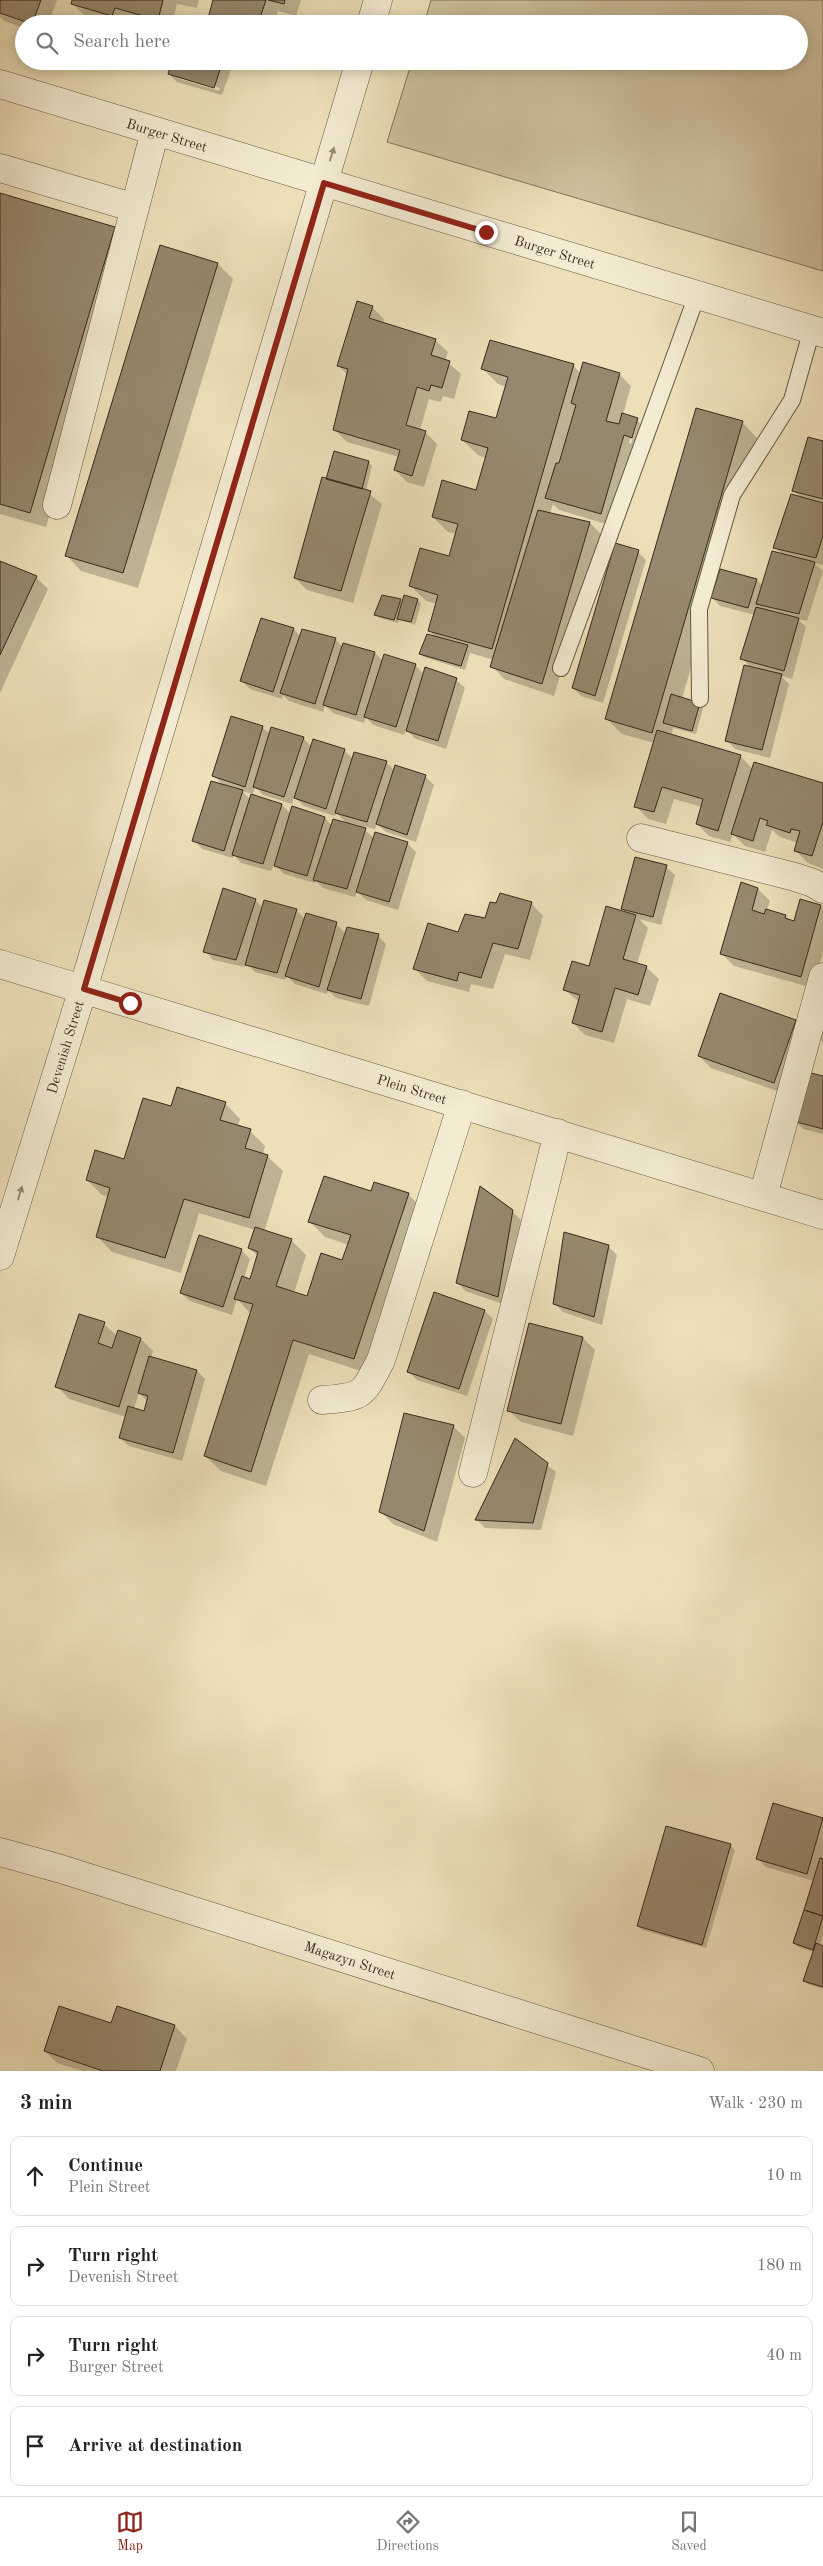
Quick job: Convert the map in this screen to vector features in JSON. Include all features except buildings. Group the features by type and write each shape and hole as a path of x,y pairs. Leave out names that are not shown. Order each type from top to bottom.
{"street":[{"path":"374,15 378,0"},
{"name":"Devenish Street","path":"0,1256 84,989 357,70"},
{"name":"Burger Street","path":"0,84 818,331"},
{"path":"57,505 156,131"},
{"path":"0,168 135,208"},
{"path":"641,838 795,877 813,883 823,890"},
{"name":"Plein Street","path":"0,964 823,1214"},
{"path":"763,1196 823,977"},
{"path":"322,1400 353,1398 367,1388 381,1360 462,1104"},
{"path":"473,1473 558,1133"},
{"name":"Magazyn Street","path":"0,1852 61,1869 700,2071"}],"lane":[{"path":"561,668 697,295"},
{"path":"700,699 699,609 732,494 792,400 818,331"}],"shaded area":[{"path":"431,0 823,0 823,271 387,142 409,70 808,70 808,15 427,15"}],"route":[{"path":"130,1003 84,989 324,183 486,232"}]}
